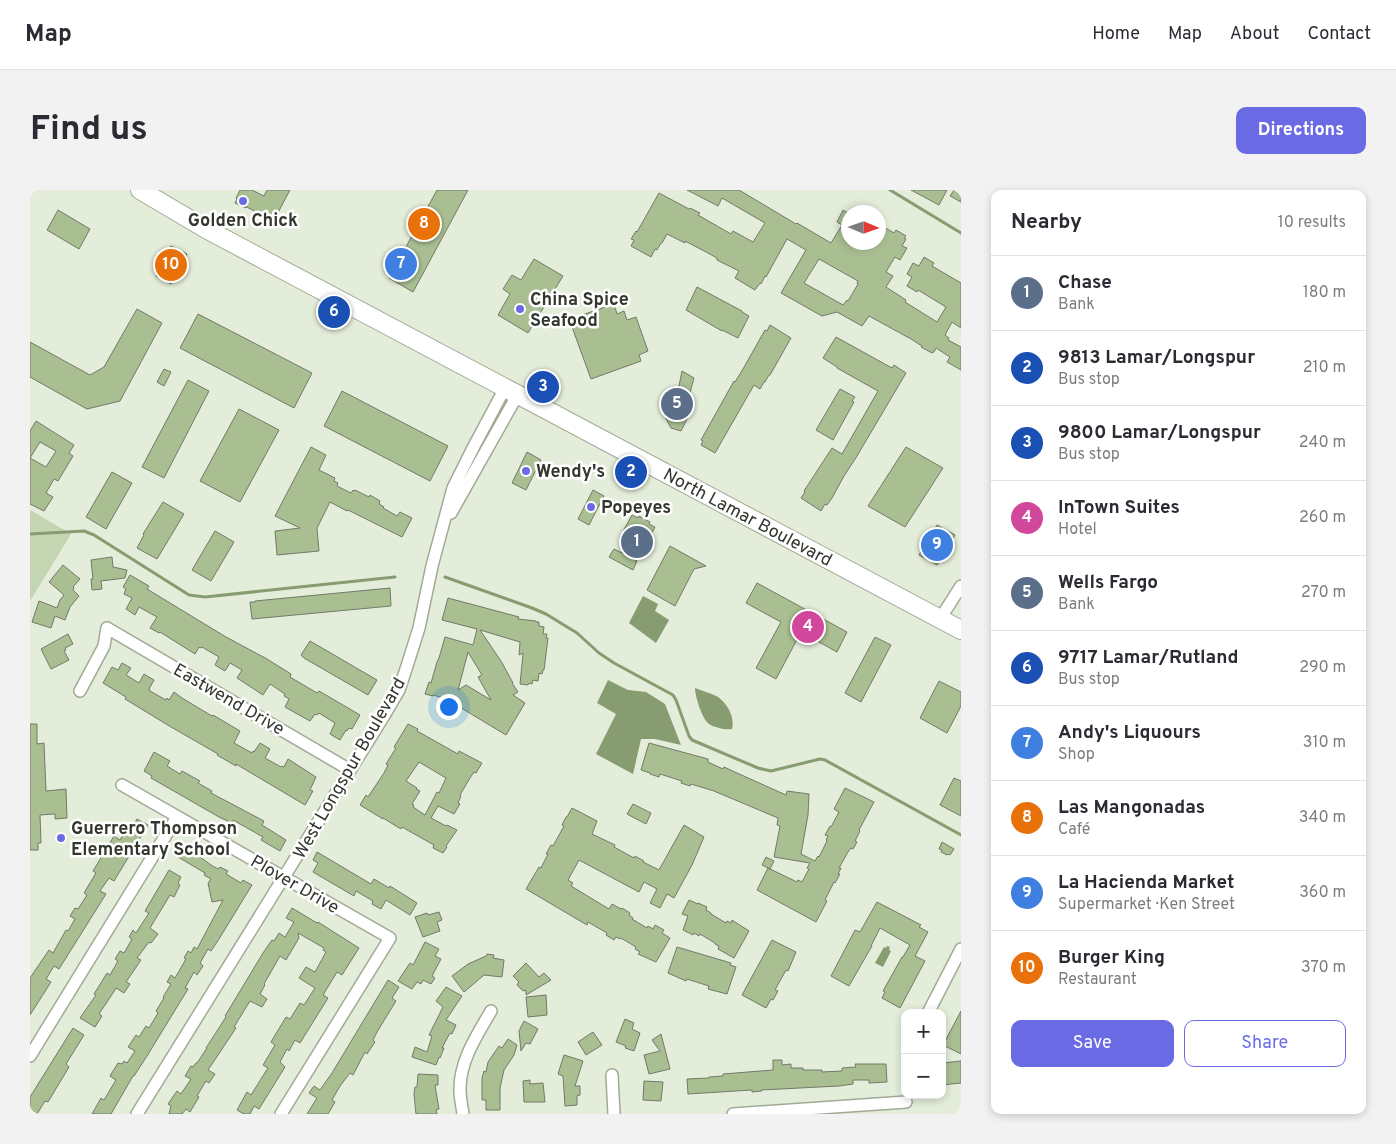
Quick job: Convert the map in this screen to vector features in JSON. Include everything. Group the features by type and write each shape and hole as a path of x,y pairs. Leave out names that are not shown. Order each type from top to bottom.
{"main road":[{"name":"North Lamar Boulevard","path":"140,190 206,229 961,630"}],"street":[{"name":"West Longspur Boulevard","path":"137,1114 399,690 418,628 453,488 473,448 512,391"},
{"path":"940,619 961,586"},
{"name":"Eastwend Drive","path":"80,691 104,646 107,628 350,770"},
{"name":"Plover Drive","path":"122,785 390,938 333,1027 281,1114"},
{"path":"30,1056 177,817"},
{"path":"930,1009 961,949"},
{"path":"463,1114 460,1090 462,1070 470,1046 490,1011"},
{"path":"612,1074 614,1114"},
{"path":"733,1114 906,1104"}],"shaded area":[{"path":"30,510 71,534 30,601"},
{"path":"643,596 658,604 655,611 669,620 656,643 629,623"},
{"path":"608,680 628,690 646,692 665,704 681,745 655,739 641,739 633,774 596,754 616,714 597,703"},
{"path":"695,688 718,697 725,703 732,716 732,729 717,728 706,721 699,707"},
{"path":"887,946 890,947 889,950 891,951 883,967 875,963 884,947 886,948"}],"building":[{"path":"240,190 252,190 264,196 267,190 290,190 273,222 247,207 235,203"},
{"path":"437,190 468,190 413,292 389,278"},
{"path":"687,190 739,190 831,243 841,227 841,250 886,250 886,228 894,233 896,230 906,236 902,246 907,248 900,260 895,257 886,272 893,276 886,287 906,300 905,302 937,322 946,307 918,290 917,292 907,286 912,277 907,274 913,263 919,266 924,257 934,263 932,266 961,283 961,328 952,322 945,335 949,338 948,340 961,347 961,370 947,362 950,357 936,348 932,353 869,316 862,326 837,312 822,316 781,293 806,250 787,239 766,277 755,290 735,278 739,271 685,241 685,243 667,234 651,257 631,246 634,240 631,239 659,193 700,213 698,215 731,234 733,231 753,242 765,223 722,198 718,206","holes":["819,259 858,281 848,301 843,305 804,283"]},
{"path":"911,190 947,190 939,205"},
{"path":"954,190 961,190 961,202 950,196"},
{"path":"58,210 90,229 79,249 47,230"},
{"path":"841,214 841,224 837,222"},
{"path":"171,246 187,254 171,284 156,276"},
{"path":"534,259 563,276 528,333 498,315 510,294 503,289 512,275 521,280"},
{"path":"697,287 749,316 738,338 686,310"},
{"path":"614,304 617,314 624,311 627,320 636,317 648,351 639,355 641,361 591,379 572,327 582,323 579,316"},
{"path":"137,309 162,323 120,401 87,409 30,377 30,342 90,375 104,367"},
{"path":"198,314 312,373 294,408 180,348"},
{"path":"770,325 791,338 760,389 754,385 715,453 701,445 703,441 701,440 734,381 765,330 767,331"},
{"path":"836,337 892,368 894,365 906,373 832,498 821,511 801,498 804,491 832,448 842,454 878,391 823,358"},
{"path":"164,369 171,372 164,386 157,382"},
{"path":"682,371 694,378 686,407 691,411 681,431 671,428 662,411 669,397 676,401"},
{"path":"188,380 209,391 164,478 142,467"},
{"path":"840,389 855,397 833,440 816,430"},
{"path":"342,391 448,446 430,481 324,426"},
{"path":"239,409 279,430 240,502 200,481"},
{"path":"36,421 74,445 69,453 73,456 58,481 54,479 46,493 53,497 44,511 30,504 30,458 30,431","holes":["40,442 56,451 46,467 30,458"]},
{"path":"311,447 326,455 319,470 335,478 334,481 338,483 337,486 351,493 355,490 369,497 370,495 380,501 379,504 383,508 397,516 400,512 412,518 402,537 330,502 317,528 319,551 277,555 275,531 300,528 275,516"},
{"path":"906,447 943,468 905,527 868,506"},
{"name":"Wendy's","path":"527,452 541,460 526,490 512,483"},
{"path":"112,472 132,483 106,529 86,517"},
{"name":"Popeyes","path":"593,490 604,496 589,525 578,519"},
{"path":"163,502 184,514 157,559 137,548 143,534"},
{"path":"632,515 638,518 639,516 655,527 644,548 637,544 630,557 637,561 633,570 609,557 614,549 622,553 629,540 621,535"},
{"path":"937,525 955,535 937,565 919,555"},
{"path":"215,531 234,542 211,581 192,570"},
{"path":"670,546 706,566 694,569 675,606 647,590"},
{"path":"112,557 113,567 127,570 125,578 101,581 102,589 92,590 91,560"},
{"path":"63,565 80,579 73,587 73,590 79,596 70,607 65,620 55,616 51,628 32,622 39,601 57,608 64,595 49,582"},
{"path":"130,575 149,586 147,589 291,674 290,677 317,693 319,691 360,715 352,729 346,730 340,740 330,734 335,723 319,713 315,714 310,721 285,707 289,699 270,684 263,695 237,678 242,670 230,663 225,671 215,665 219,657 202,647 199,647 195,654 160,632 150,628 157,617 139,607 135,615 126,609 132,598 124,594 126,589 123,587"},
{"path":"757,583 847,632 837,652 801,632 776,679 756,668 781,622 746,603"},
{"path":"390,588 391,606 252,619 250,602"},
{"path":"448,598 519,617 518,619 536,621 539,622 539,626 544,627 543,634 547,634 546,638 548,638 544,670 542,674 539,673 538,681 533,680 532,684 529,683 528,685 520,684 523,653 519,655 520,642 480,630 501,661 518,692 513,695 525,703 506,735 458,706 461,703 425,694 429,682 431,683 445,637 473,645 477,629 442,620","holes":["468,652 482,675 478,677 491,700 466,685 458,690"]},
{"path":"68,634 73,644 65,648 66,650 64,651 69,660 51,669 41,649"},
{"path":"875,637 891,645 861,702 845,693"},
{"path":"310,641 377,680 368,695 304,658 301,655"},
{"path":"122,663 131,668 126,675 139,683 144,674 154,680 149,689 150,691 166,700 167,698 169,700 174,692 240,731 234,743 252,753 260,743 270,749 265,758 281,767 284,767 288,759 316,777 310,790 313,791 305,805 236,764 236,766 217,755 125,699 126,697 103,683 112,667 118,670"},
{"path":"939,681 961,692 961,706 947,733 920,718"},
{"path":"30,724 37,724 37,744 44,743 46,791 66,789 67,818 55,819 55,814 40,815 41,843 38,843 38,850 30,850"},
{"path":"408,724 458,754 459,751 482,763 460,795 458,803 460,804 454,814 438,806 431,818 457,830 443,853 433,848 434,845 402,827 401,829 360,805 366,795 368,797 384,773 388,765 386,764 396,748 394,747","holes":["419,762 446,778 425,815 413,807 414,805 412,804 420,791 406,781"]},
{"path":"649,743 708,759 708,762 723,769 724,767 786,795 787,791 809,794 808,815 801,854 815,861 827,841 828,836 825,835 839,812 834,809 845,788 874,802 859,830 855,841 857,842 853,849 851,848 848,852 839,868 841,868 838,874 840,874 825,900 827,901 816,922 757,890 768,868 797,882 798,880 802,882 809,869 807,868 810,863 774,857 780,826 777,825 778,818 714,791 691,784 690,786 681,783 682,781 660,774 659,777 641,770"},
{"path":"154,752 170,761 167,766 180,774 182,771 200,781 198,783 212,791 211,793 264,821 262,825 286,840 280,851 261,840 263,837 256,833 233,820 232,823 219,817 151,778 152,776 144,771"},
{"path":"954,778 961,781 961,816 940,805"},
{"path":"633,804 651,813 646,824 627,814"},
{"path":"572,808 597,821 592,834 659,870 684,825 704,837 692,865 674,898 667,894 660,908 650,903 657,889 644,882 639,892 579,860 568,880 573,883 571,886 609,909 612,904 630,913 629,915 632,919 647,928 648,926 653,929 655,925 664,930 662,933 670,938 656,962 638,954 640,952 635,949 636,947 621,938 616,937 614,940 606,935 607,933 588,922 587,925 526,889 539,867 541,868 548,854 546,854 551,845 553,846"},
{"path":"137,819 148,825 114,881 109,878 100,891 106,894 59,969 54,966 46,979 51,982 30,1015 30,978 49,950 53,953 66,930 68,931 75,919 70,916 75,908 78,909 87,895 84,893 96,873 93,871 114,836 120,840 129,824 133,827"},
{"path":"942,842 954,849 950,855 941,852 942,850 939,849"},
{"path":"185,846 211,865 228,871 226,874 241,883 243,880 252,885 211,951 208,949 200,963 203,966 197,975 194,972 185,988 188,989 111,1114 92,1114 101,1098 104,1100 116,1080 110,1076 118,1063 122,1064 124,1061 127,1063 135,1051 128,1047 136,1035 139,1037 146,1026 149,1028 158,1013 156,1011 171,984 167,982 171,975 175,978 186,959 184,958 188,951 191,953 194,947 197,949 223,900 212,902 208,883 211,879 204,875 205,873 178,857"},
{"path":"317,852 371,884 374,879 389,888 390,886 417,903 410,915 386,900 381,909 372,904 373,901 356,891 354,896 313,872 318,863 313,860"},
{"path":"766,857 774,861 770,869 762,865"},
{"path":"169,870 181,877 178,883 180,885 174,897 170,895 150,928 158,934 151,943 149,942 137,958 141,960 126,982 130,984 124,993 116,988 99,1014 102,1016 95,1027 80,1018 96,995 94,994 107,973 110,975 118,961 115,959 120,951 124,953 132,939 129,937 133,930 136,933 149,913 145,911"},
{"path":"689,900 707,907 706,910 726,923 727,921 731,923 732,920 749,931 734,958 718,949 719,946 700,934 699,936 694,933 693,935 683,930 688,916 682,914"},
{"path":"877,902 921,925 919,927 928,932 915,956 925,961 900,1008 882,998 885,992 883,991 910,945 880,928 849,986 831,976 855,930 860,932"},
{"path":"292,908 359,948 342,975 337,972 323,995 328,998 300,1043 295,1040 289,1051 287,1049 280,1062 285,1067 259,1109 254,1106 250,1114 244,1114 237,1110 247,1092 251,1095 268,1068 263,1065 275,1045 271,1042 286,1017 290,1019 300,1003 304,1005 315,988 299,978 306,967 315,972 326,952 323,950 324,948 298,933 299,938 286,960 280,956 264,984 260,994 267,999 262,1007 250,1001 234,1027 236,1028 208,1070 215,1074 209,1083 206,1081 190,1112 186,1109 182,1114 169,1114 171,1106 168,1104 177,1091 181,1094 191,1079 185,1076 207,1048 263,953 279,933 285,937 294,922 286,918"},
{"path":"439,912 442,920 437,922 440,931 423,937 415,917"},
{"path":"772,940 796,952 788,971 786,970 775,990 778,991 766,1008 742,995"},
{"path":"425,942 439,949 435,956 441,959 432,976 435,978 431,984 423,980 421,984 417,982 412,989 398,981 410,963 413,965"},
{"path":"677,947 731,963 730,965 736,967 727,994 708,989 709,986 687,979 686,981 668,973"},
{"path":"487,954 494,955 493,958 504,960 502,977 484,975 464,992 452,976 468,964"},
{"path":"526,963 539,977 544,973 551,980 526,995 526,990 523,991 517,985 519,982 513,976"},
{"path":"388,980 399,987 392,998 396,1001 377,1032 373,1040 375,1042 367,1054 365,1052 353,1075 350,1073 340,1086 332,1100 335,1102 328,1114 307,1114 317,1098 309,1093 314,1086 320,1090 332,1073"},
{"path":"446,987 462,996 446,1020 456,1025 442,1048 444,1048 436,1065 412,1057 415,1047 427,1052 432,1036 429,1035 443,1007 436,1001"},
{"path":"546,995 547,1015 528,1017 526,997"},
{"path":"961,1011 961,1054 946,1046 946,1039"},
{"path":"625,1019 634,1023 632,1029 640,1033 634,1051 616,1042"},
{"path":"524,1021 538,1029 530,1044 526,1043 521,1051 519,1031"},
{"path":"73,1028 84,1035 66,1064 69,1067 48,1102 45,1101 37,1114 30,1114 30,1097"},
{"path":"593,1032 602,1045 586,1055 578,1042"},
{"path":"661,1034 670,1069 649,1074 644,1055 660,1051 652,1040"},
{"path":"508,1039 517,1045 514,1055 504,1070 500,1088 500,1110 486,1110 486,1100 482,1100 482,1078 484,1071 486,1072 488,1062 499,1046 502,1048"},
{"path":"564,1055 583,1061 575,1086 580,1086 577,1105 565,1106 563,1076 558,1074"},
{"path":"773,1060 782,1060 782,1065 791,1064 791,1068 822,1070 822,1072 842,1071 842,1068 856,1067 855,1064 886,1064 887,1082 869,1083 869,1080 853,1080 853,1084 839,1086 688,1094 687,1079 773,1070"},
{"path":"961,1061 961,1083 946,1085 946,1063"},
{"path":"418,1074 438,1075 438,1085 435,1085 439,1109 436,1110 437,1114 416,1114 414,1094 415,1087 417,1087"},
{"path":"530,1080 530,1084 543,1083 545,1102 524,1102 523,1081"},
{"path":"644,1081 663,1082 661,1101 643,1100"}],"waterway":[{"path":"890,190 961,233"},
{"path":"30,534 84,531 94,535 189,595 205,597 395,577"},
{"path":"445,577 546,614 577,633 599,653 614,663 673,695 692,740 758,768 771,771 820,759 825,760 961,835"}],"place":[{"name":"Golden Chick","path":"243,201"},
{"name":"Las Mangonadas","path":"424,224"},
{"name":"Andy's Liquours","path":"401,264"},
{"name":"Burger King","path":"171,265"},
{"name":"China Spice Seafood","path":"520,309"},
{"name":"9717 Lamar/Rutland","path":"334,312"},
{"name":"9800 Lamar/Longspur","path":"543,387"},
{"name":"Wells Fargo","path":"677,404"},
{"name":"Wendy's","path":"526,471"},
{"name":"9813 Lamar/Longspur","path":"631,472"},
{"name":"Popeyes","path":"591,507"},
{"name":"Chase","path":"637,542"},
{"name":"La Hacienda Market","path":"937,545"},
{"name":"InTown Suites","path":"808,627"},
{"name":"Guerrero Thompson Elementary School","path":"61,838"}]}
